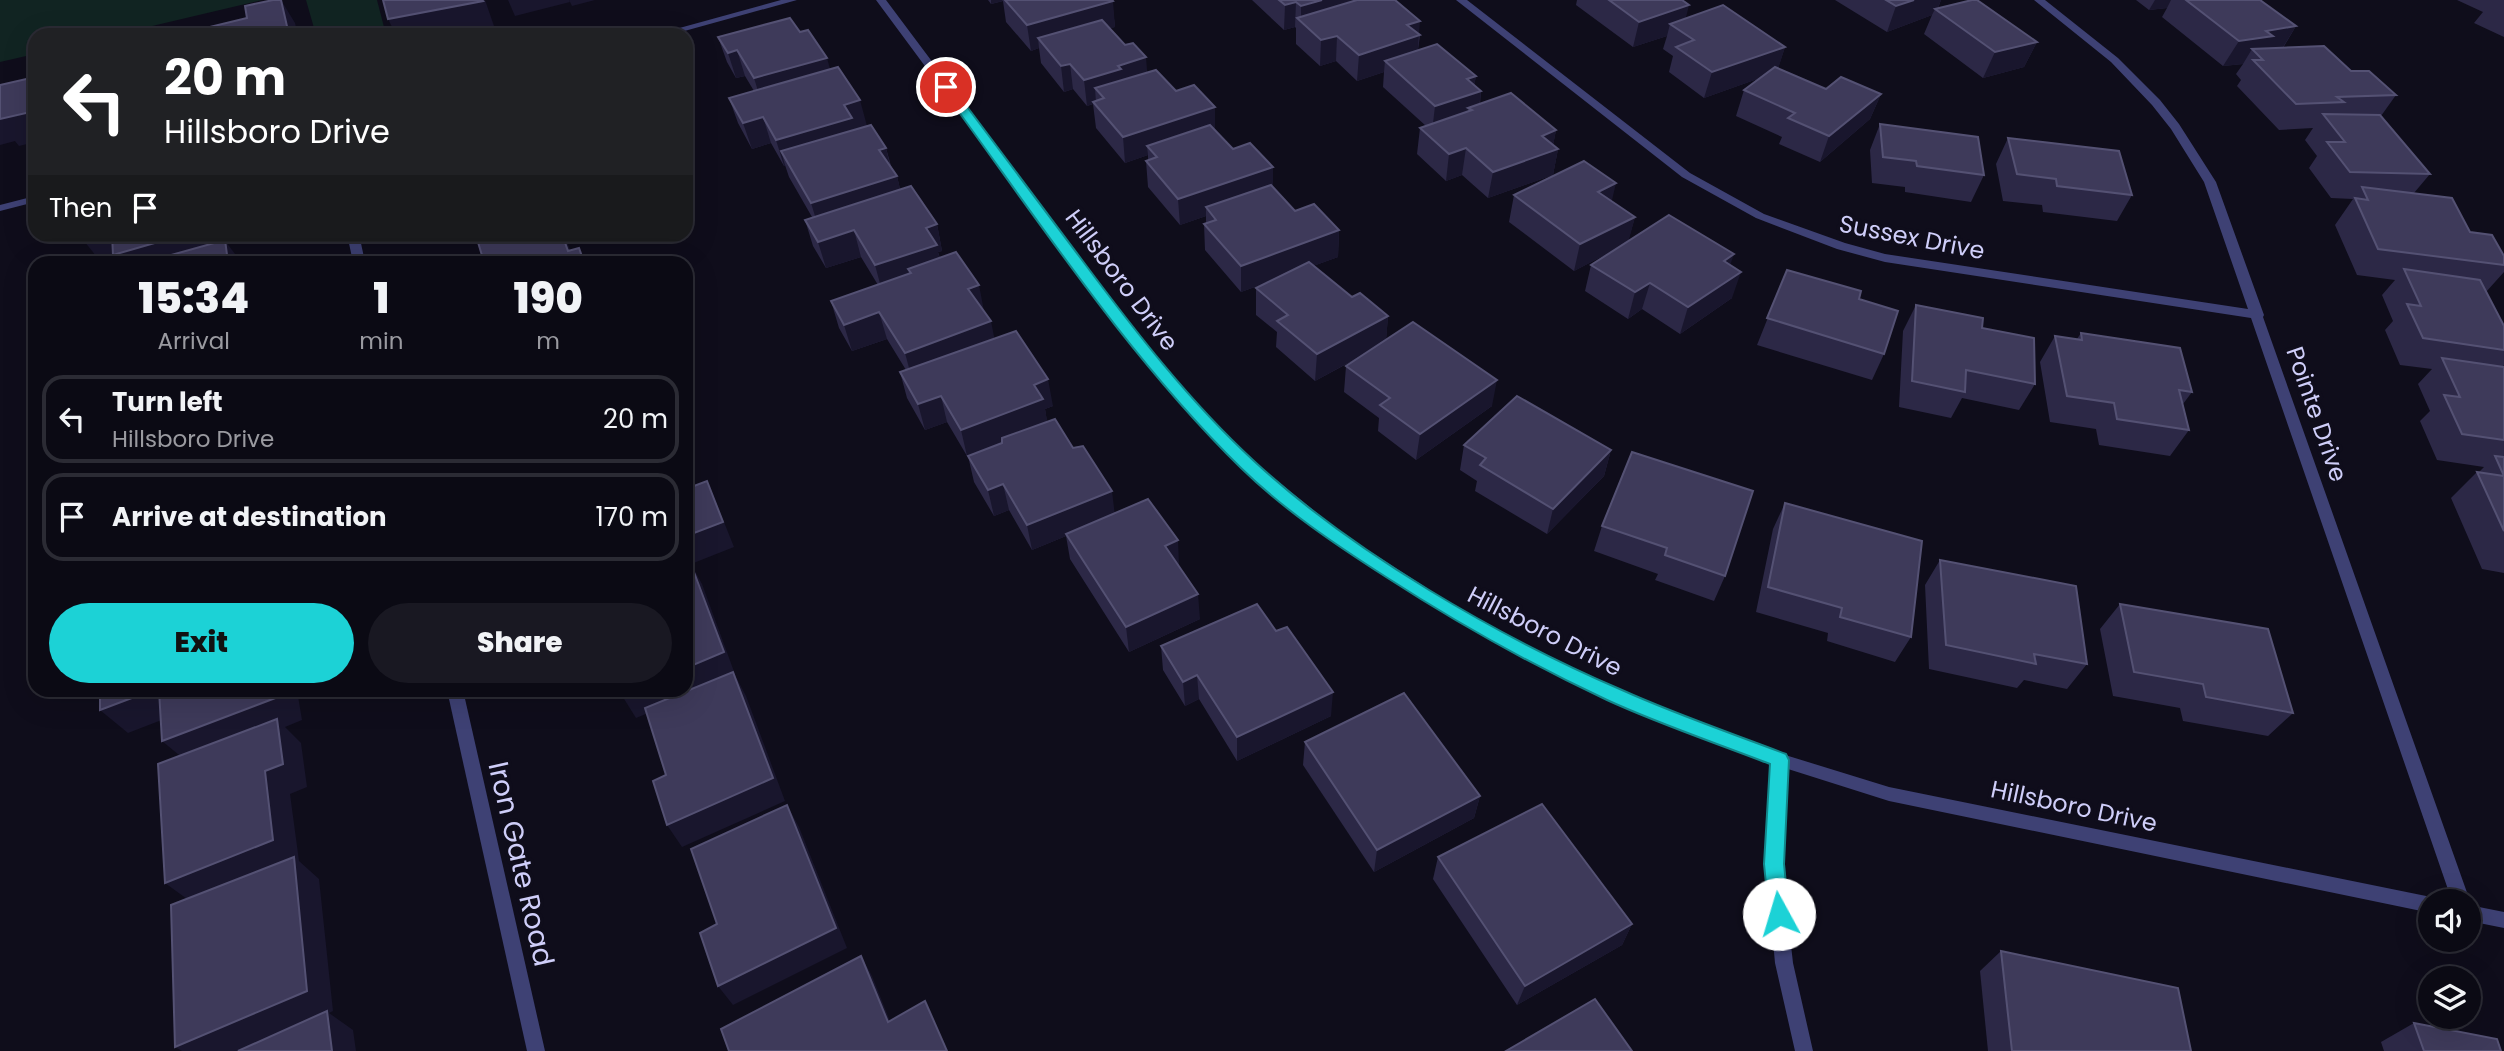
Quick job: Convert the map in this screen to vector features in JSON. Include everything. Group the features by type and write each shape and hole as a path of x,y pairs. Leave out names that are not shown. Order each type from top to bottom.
{"street":[{"path":"686,28 792,0"},
{"name":"Hillsboro Drive","path":"881,0 1140,348 1185,401 1249,466 1338,538 1445,607 1534,656 1616,696 1780,760 1889,794 2418,902"},
{"name":"Sussex Drive","path":"1461,0 1686,175 1724,198 1799,232 1885,258 2259,315"},
{"name":"Pointe Drive","path":"2039,0 2123,66 2166,113 2188,142 2210,182 2259,315 2457,889"},
{"path":"0,208 28,201"},
{"name":"Iron Gate Road","path":"457,697 536,1051"},
{"path":"1780,760 1774,864 1784,963 1804,1051"},
{"path":"2481,915 2504,920"}],"green space":[{"path":"0,0 262,0 144,28 28,28 28,56 0,62"},
{"path":"306,0 377,0 384,28 314,28"}],"building":[{"path":"281,0 287,28 206,28 247,18 245,6"},
{"path":"383,0 482,0 483,1 388,19"},
{"path":"1005,0 1112,0 1113,1 1027,25"},
{"path":"1279,0 1322,0 1301,6 1296,2 1285,5"},
{"path":"1357,0 1395,0 1420,21 1407,25 1420,35 1359,55 1337,36 1321,40 1297,18"},
{"path":"1609,0 1682,0 1689,5 1639,22"},
{"path":"1886,0 1914,0 1896,6"},
{"path":"1977,0 2037,42 1995,52 1935,9"},
{"path":"2186,0 2260,0 2296,26 2266,31 2273,36 2239,41"},
{"path":"1723,5 1785,47 1712,72 1676,47 1694,40 1670,24"},
{"path":"790,18 800,32 808,30 827,58 754,78 737,50 728,53 718,37"},
{"path":"1102,20 1125,45 1133,43 1146,57 1118,66 1121,69 1084,80 1070,64 1061,66 1038,38"},
{"path":"1437,44 1476,76 1467,79 1481,91 1435,106 1385,61"},
{"path":"2324,46 2351,71 2369,71 2396,95 2337,97 2344,102 2296,104 2253,60 2263,60 2252,49"},
{"path":"838,67 860,100 844,105 852,118 776,140 763,117 743,123 729,98"},
{"path":"1775,67 1826,89 1841,77 1881,94 1829,136 1788,118 1795,113 1744,90"},
{"path":"1156,70 1176,91 1194,85 1215,107 1123,137 1093,102 1104,98 1095,88"},
{"path":"28,79 28,113 0,119 0,85"},
{"path":"1511,93 1556,130 1542,136 1558,149 1493,172 1466,148 1449,154 1420,128 1472,110 1468,108"},
{"path":"2323,114 2380,115 2430,174 2350,172 2327,142 2345,142"},
{"path":"1880,124 1978,137 1984,175 1917,166 1916,161 1883,157"},
{"path":"871,125 886,148 879,150 897,176 811,203 781,151"},
{"path":"1210,125 1233,149 1250,143 1273,167 1178,199 1146,161 1157,157 1147,146"},
{"path":"2008,138 2119,151 2132,195 2057,186 2056,179 2017,174"},
{"path":"1584,161 1616,183 1598,192 1635,217 1580,244 1514,195"},
{"path":"1271,185 1295,211 1314,204 1339,230 1241,266 1204,224 1216,220 1206,207"},
{"path":"911,186 937,224 926,228 937,245 875,265 854,230 818,242 805,220"},
{"path":"2362,187 2452,198 2470,232 2492,235 2504,256 2504,265 2378,249 2355,198 2368,200"},
{"path":"1669,215 1734,254 1724,261 1741,272 1688,307 1650,283 1635,292 1591,265"},
{"path":"112,242 158,242 113,255"},
{"path":"225,242 227,256 168,256"},
{"path":"478,242 565,242 568,251 579,248 582,256 482,256"},
{"path":"956,252 979,285 968,289 991,321 905,353 879,312 844,325 831,301 911,273 908,269"},
{"path":"1309,262 1352,297 1360,293 1388,316 1317,354 1277,321 1288,315 1256,288"},
{"path":"2404,269 2480,280 2504,326 2504,350 2423,338 2407,304 2421,306"},
{"path":"1787,270 1861,291 1859,299 1898,311 1884,354 1767,318"},
{"path":"1916,305 1983,318 1982,328 2034,338 2035,384 1966,370 1965,392 1912,381"},
{"path":"1413,322 1497,380 1420,434 1380,405 1390,398 1346,366"},
{"path":"1016,331 1048,379 1034,385 1043,399 961,430 941,396 918,404 900,372"},
{"path":"2081,333 2180,348 2192,392 2179,390 2189,430 2117,419 2114,403 2067,396 2055,336 2082,340"},
{"path":"2442,358 2504,367 2504,440 2462,434 2444,395 2460,397"},
{"path":"1517,396 1611,450 1553,509 1480,465 1486,458 1464,445"},
{"path":"1055,419 1073,448 1083,446 1112,491 1027,525 1003,484 988,490 968,456 1002,443 1002,438"},
{"path":"1632,452 1753,491 1725,576 1665,555 1667,548 1602,526"},
{"path":"2495,456 2504,457 2504,476"},
{"path":"2477,472 2504,476 2504,531"},
{"path":"707,481 723,522 693,533 693,486"},
{"path":"1148,499 1178,540 1165,546 1198,594 1126,627 1066,534"},
{"path":"1785,503 1922,541 1911,637 1840,617 1842,608 1768,587"},
{"path":"1940,560 2076,586 2087,664 2034,654 2036,664 1946,645"},
{"path":"693,570 724,652 693,665"},
{"path":"1257,604 1276,631 1287,627 1333,692 1237,737 1197,675 1183,682 1161,646"},
{"path":"2120,604 2268,629 2293,713 2206,697 2203,684 2134,672"},
{"path":"733,672 773,778 667,825 653,781 666,775 645,708 672,697 693,697 693,688"},
{"path":"1404,693 1480,796 1377,850 1305,742"},
{"path":"100,697 134,697 100,710"},
{"path":"159,697 278,697 162,741"},
{"path":"277,719 283,764 265,771 273,840 165,883 158,764"},
{"path":"1542,804 1632,924 1525,986 1438,857"},
{"path":"787,805 836,928 718,986 700,933 717,924 691,849"},
{"path":"294,857 307,991 175,1047 171,905"},
{"path":"2001,951 2178,988 2191,1051 2012,1051"},
{"path":"861,956 888,1022 925,1001 947,1051 729,1051 721,1029"},
{"path":"1595,999 1632,1051 1506,1051"},
{"path":"327,1011 332,1051 238,1051"},
{"path":"2414,1023 2418,1024 2418,1029 2445,1029 2497,1039 2501,1051 2424,1051"}],"route":[{"path":"946,87 1140,348 1185,401 1249,466 1338,538 1445,607 1534,656 1616,696 1780,760 1774,864 1779,914"}]}
